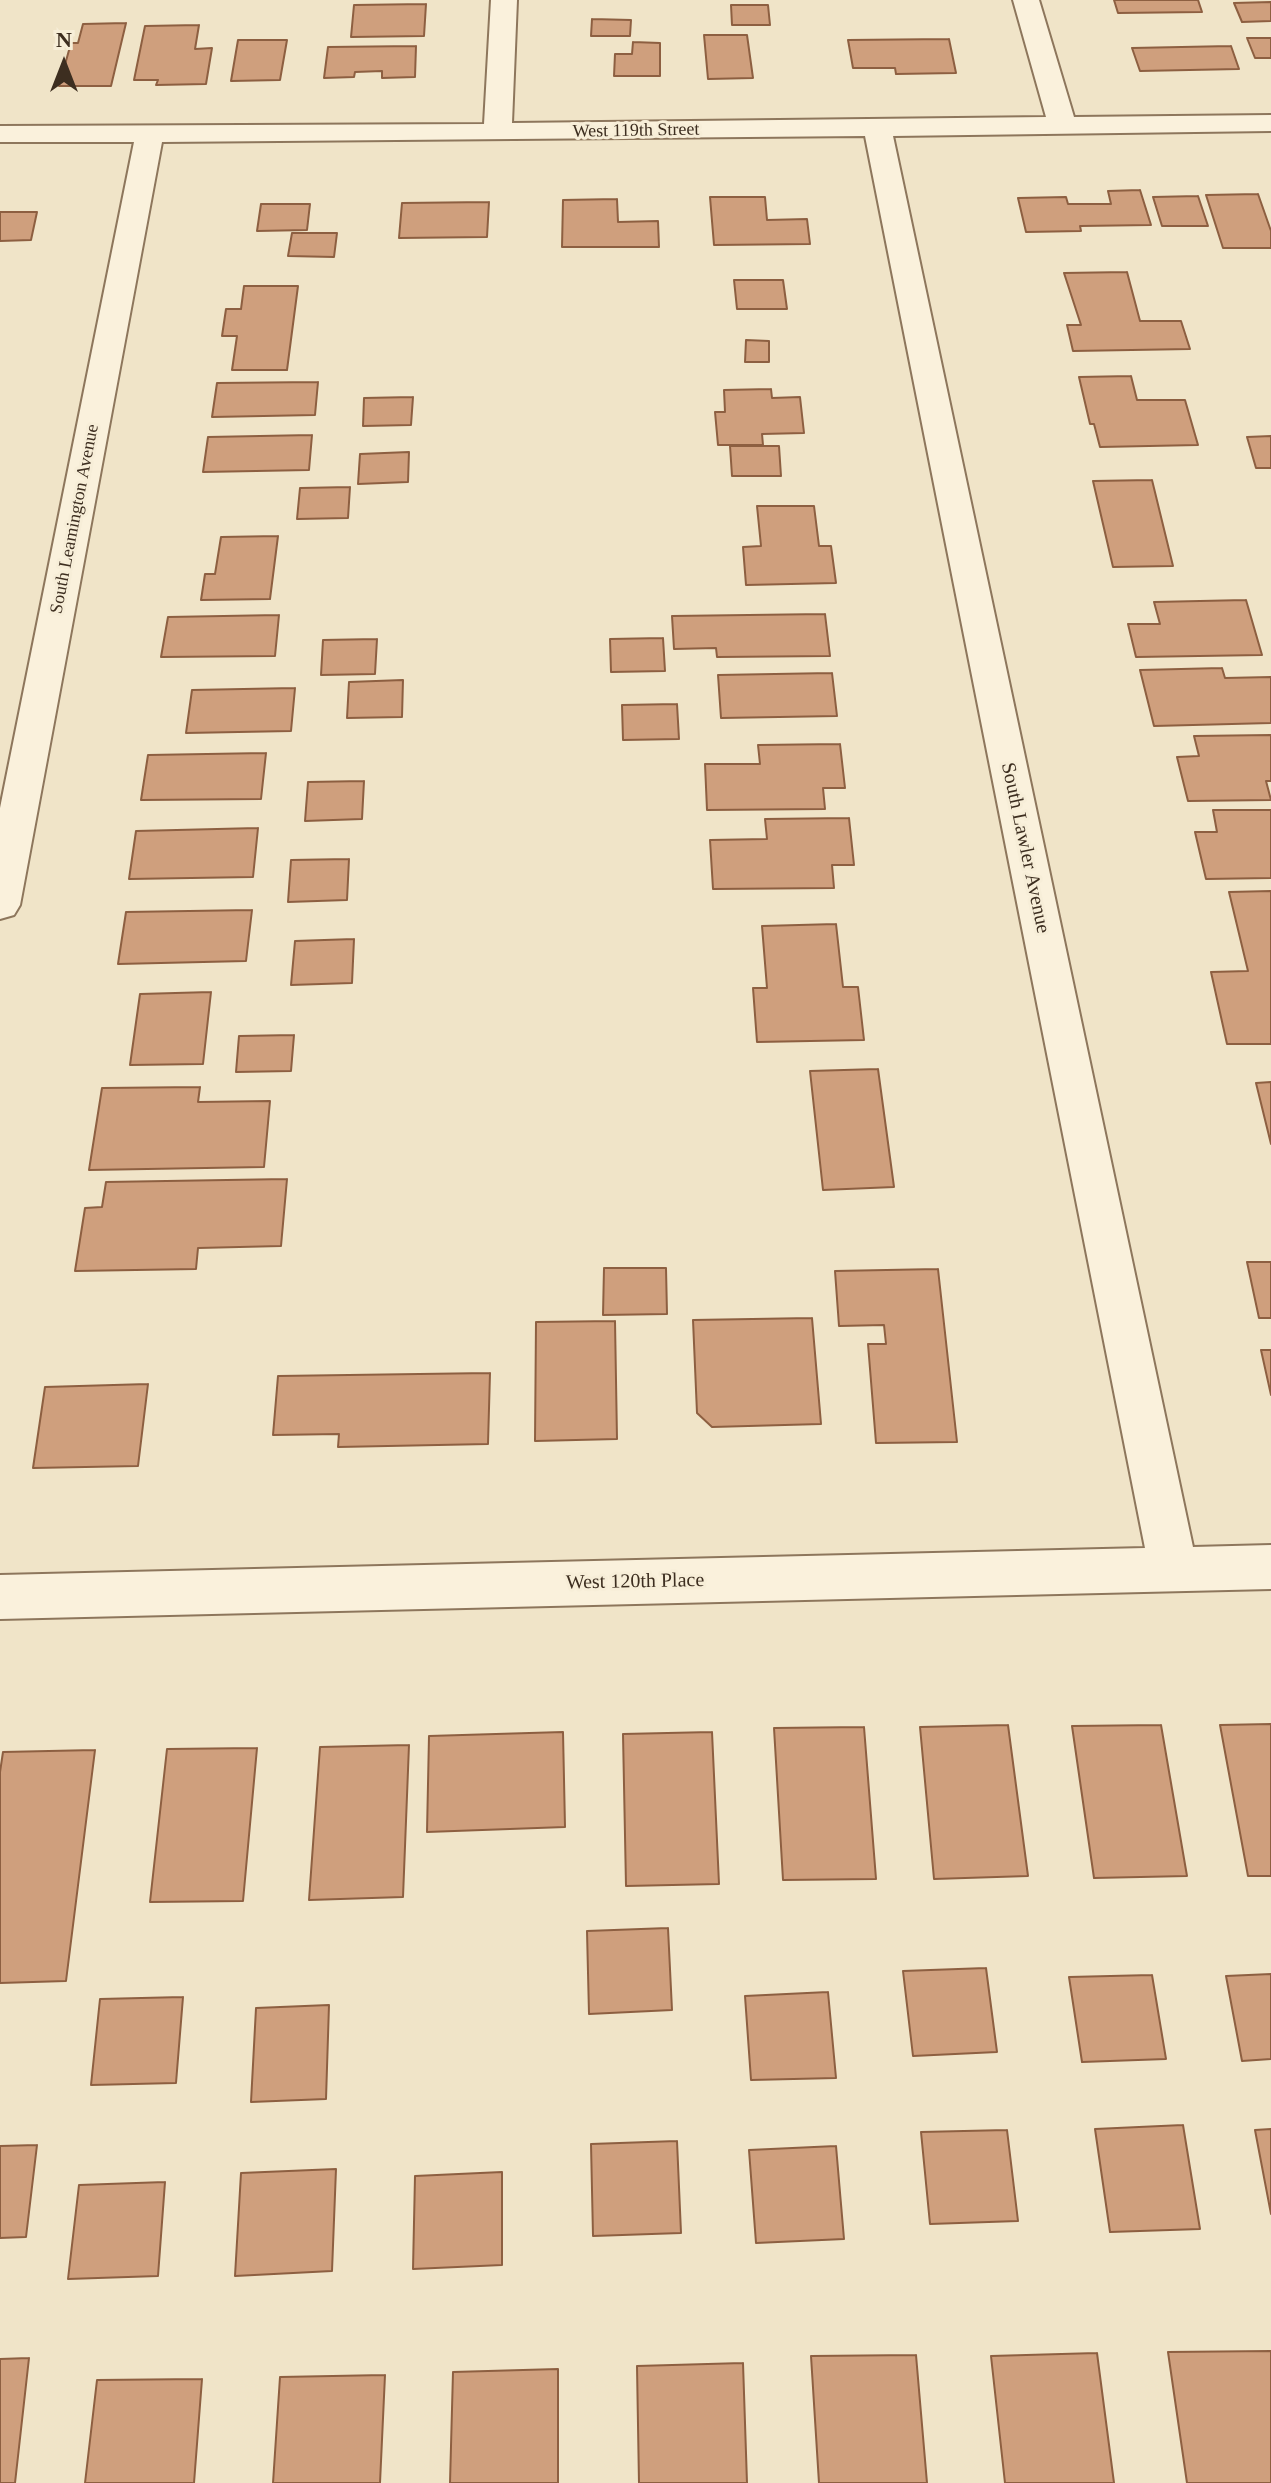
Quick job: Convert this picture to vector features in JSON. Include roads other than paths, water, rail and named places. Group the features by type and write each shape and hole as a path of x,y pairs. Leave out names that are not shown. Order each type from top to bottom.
{"street":[{"path":"498,132 504,0"},
{"path":"1026,0 1062,125"},
{"name":"West 119th Street","path":"0,134 1271,123"},
{"name":"South Lawler Avenue","path":"877,128 1173,1569"},
{"name":"South Leamington Avenue","path":"0,905 150,133"},
{"name":"West 120th Place","path":"0,1597 1271,1567"}]}
